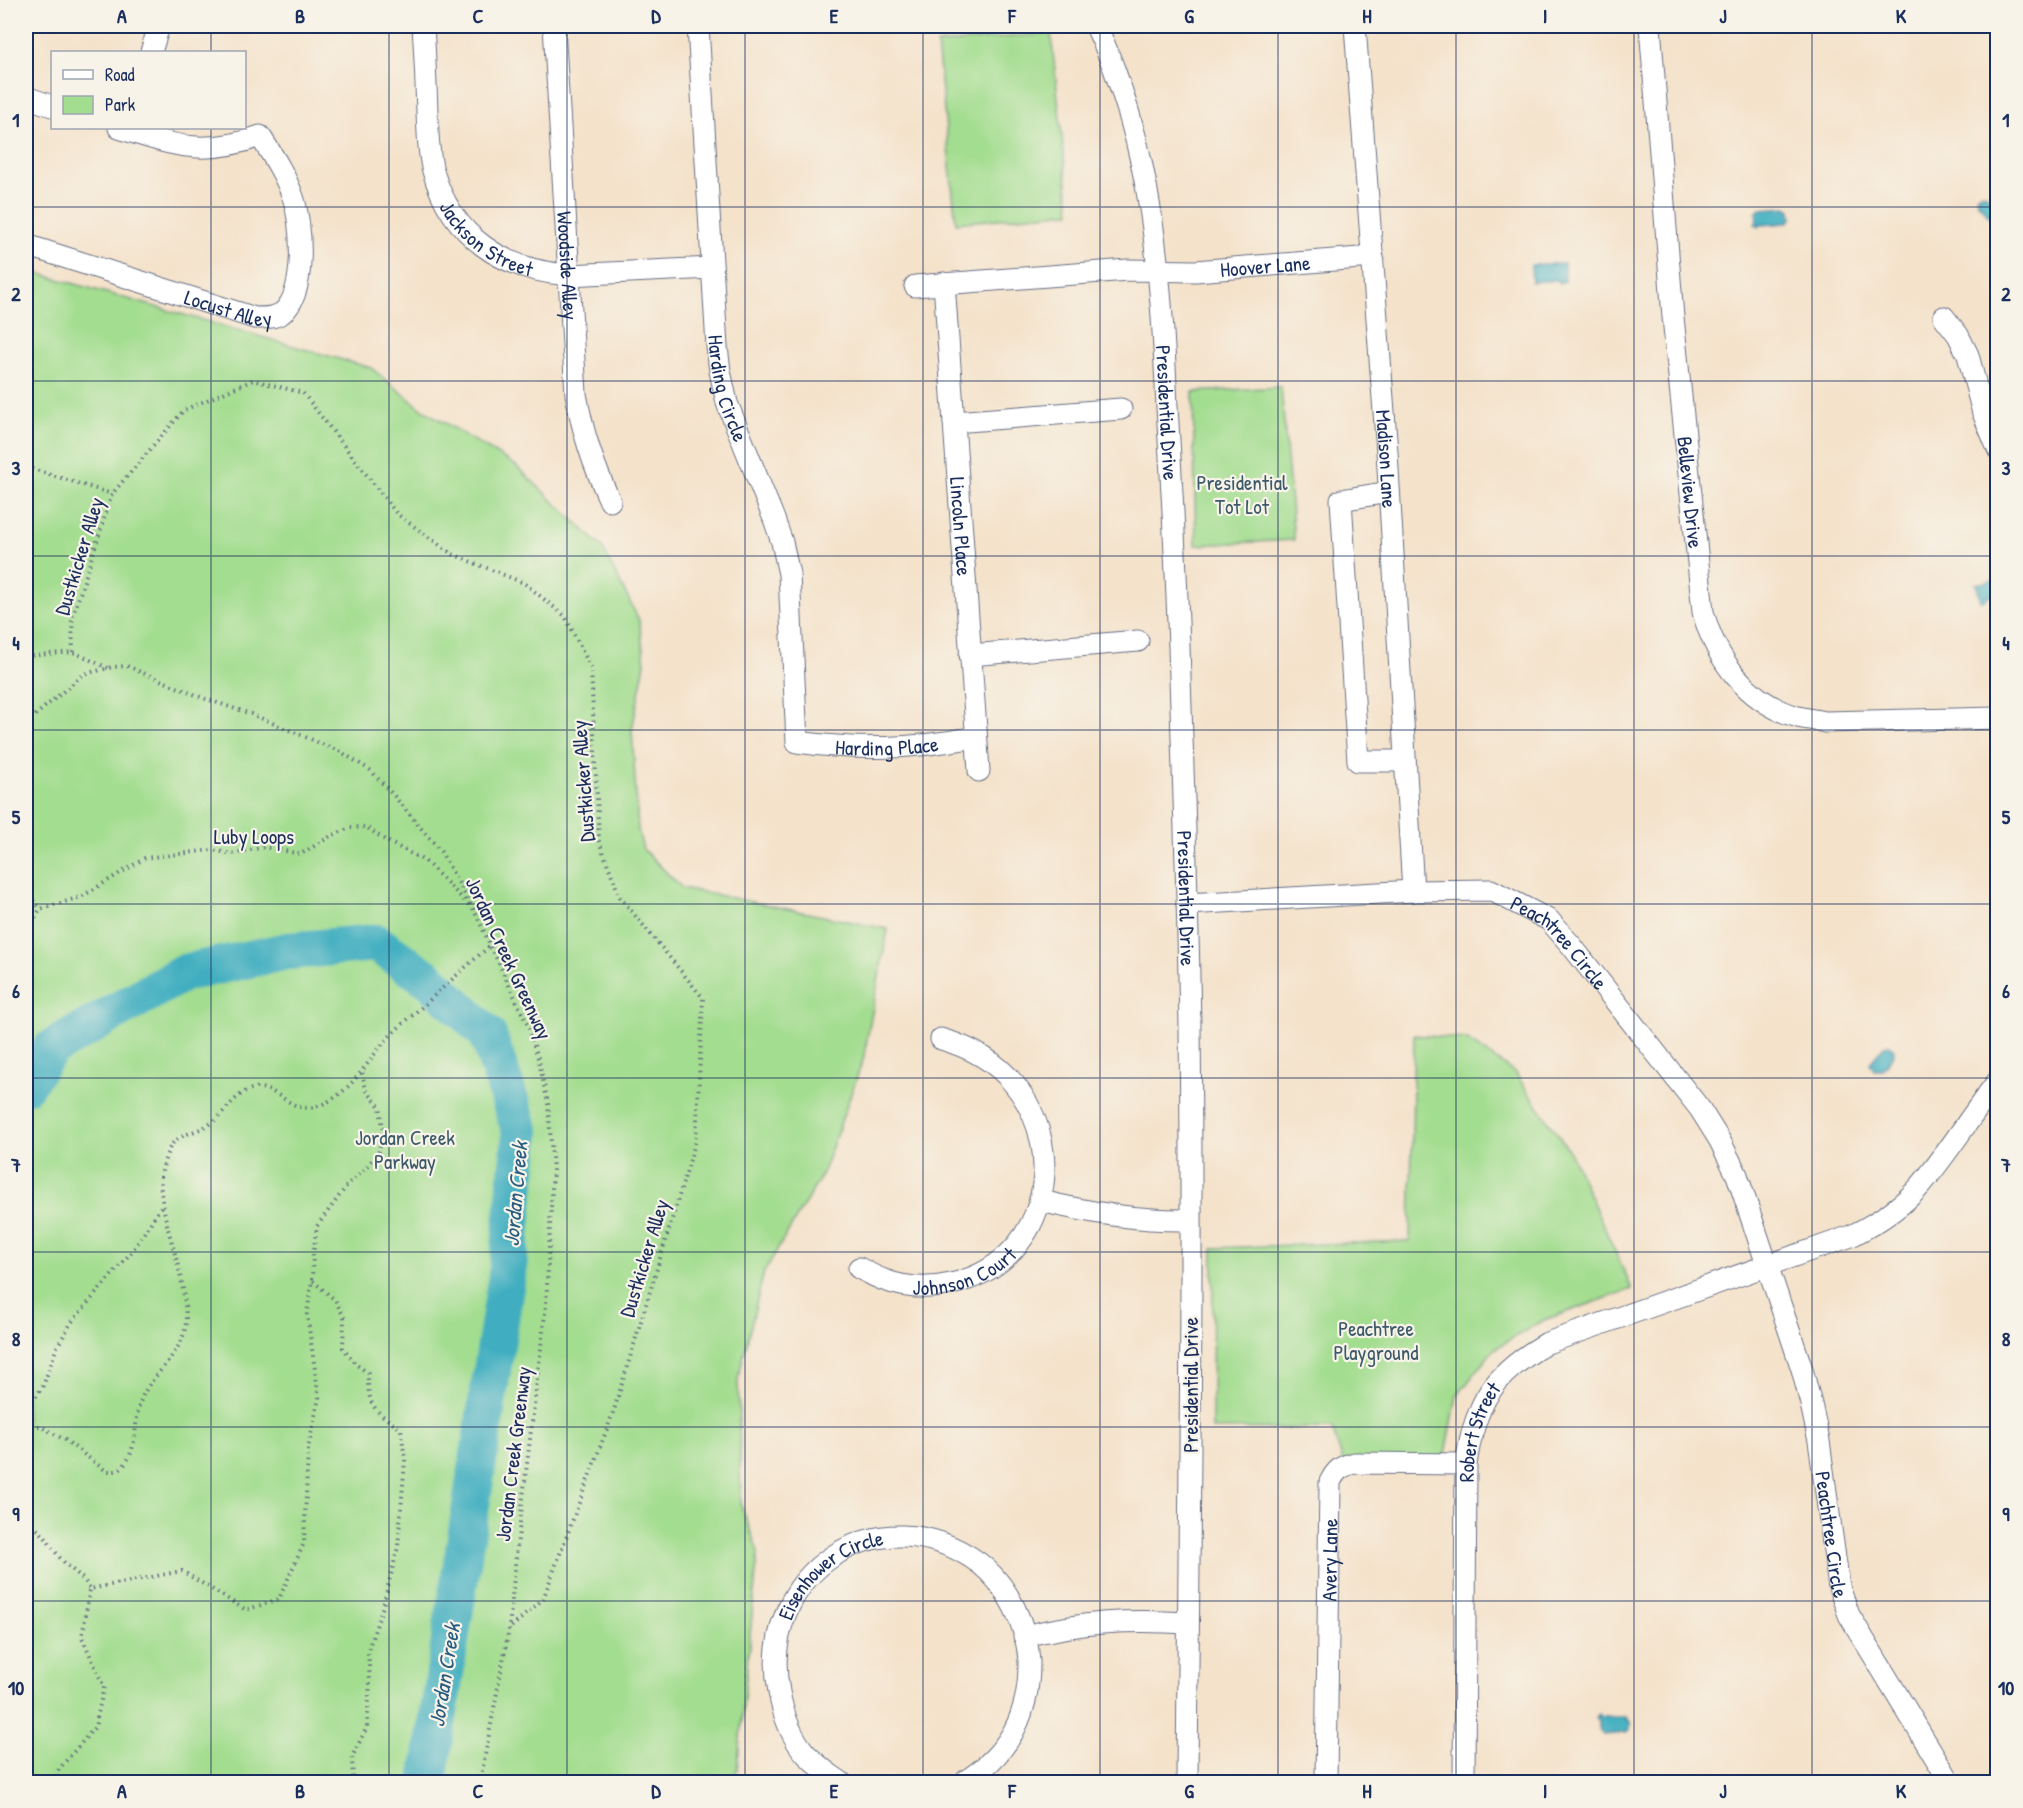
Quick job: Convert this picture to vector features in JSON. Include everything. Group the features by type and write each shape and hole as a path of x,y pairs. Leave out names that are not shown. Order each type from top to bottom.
{"street":[{"path":"151,51 159,26"},
{"name":"Jackson Street","path":"423,26 430,158 440,192 452,213 470,235 492,253 517,266 545,273 568,275 712,268"},
{"name":"Woodside Alley","path":"554,26 574,373 581,424 593,464 610,501"},
{"name":"Harding Circle","path":"698,26 717,346 728,404 774,519 789,574 797,742"},
{"name":"Presidential Drive","path":"1096,26 1121,88 1142,159 1159,270 1164,330 1175,559 1187,904 1190,1220 1187,1782"},
{"name":"Madison Lane","path":"1355,26 1389,492 1413,891"},
{"name":"Belleview Drive","path":"1650,26 1672,317 1703,612 1708,631 1718,653 1734,676 1751,692 1775,708 1797,717 1825,722 1998,718"},
{"path":"26,97 51,106"},
{"name":"Locust Alley","path":"26,245 255,318 267,318 281,314 290,305 296,289 301,253 300,229 294,200 280,166 260,136 236,145 195,148 124,129"},
{"name":"Hoover Lane","path":"1159,270 1196,271 1373,257"},
{"path":"915,286 1128,270 1159,270"},
{"name":"Lincoln Place","path":"944,283 979,771"},
{"path":"1944,317 1958,335 1968,355 1983,413 1998,449"},
{"path":"954,422 1120,409"},
{"path":"1389,492 1341,500 1359,761 1405,761"},
{"path":"970,655 1138,641"},
{"name":"Harding Place","path":"797,742 841,748 887,749 932,745 976,737"},
{"name":"Peachtree Circle","path":"1187,904 1413,891 1491,890 1549,920 1692,1100 1720,1141 1737,1176 1802,1369 1811,1404 1819,1441 1839,1587 1849,1615 1950,1782"},
{"name":"Johnson Court","path":"859,1268 885,1281 913,1287 938,1287 963,1282 1006,1257 1022,1238 1035,1217 1041,1201 1044,1152 1038,1125 1026,1101 1013,1082 997,1067 978,1054 941,1039"},
{"path":"1767,1266 1851,1236 1875,1224 1902,1203 1921,1185 1998,1081"},
{"path":"1041,1201 1085,1212 1130,1218 1190,1220"},
{"name":"Robert Street","path":"1464,1782 1466,1464 1470,1436 1478,1413 1492,1388 1526,1355 1547,1343 1767,1266"},
{"name":"Avery Lane","path":"1326,1782 1330,1482 1335,1472 1344,1465 1354,1463 1466,1464"},
{"name":"Eisenhower Circle","path":"841,1782 820,1768 805,1752 782,1709 776,1679 780,1627 790,1602 805,1580 824,1562 846,1548 867,1540 892,1536 914,1536 940,1542 985,1568 1003,1588 1016,1611 1024,1636 1029,1658 1029,1684 1024,1710 1016,1730 1001,1752 982,1771 964,1782"},
{"path":"1024,1636 1064,1626 1105,1621 1147,1620 1188,1623"}],"path":[{"name":"Dustkicker Alley","path":"73,652 72,619 112,494 184,410 253,380 303,393 397,514 452,554 524,583 565,616 591,668 600,841 620,897 703,998 696,1140 614,1410 543,1599 509,1629"},
{"path":"26,467 112,494"},
{"path":"26,656 73,652 109,669"},
{"name":"Jordan Creek Greenway","path":"26,723 84,674 127,666 341,752 370,770 395,796 441,852 474,910 528,1026 539,1061 548,1104 553,1169 546,1305 509,1629 480,1782"},
{"name":"Luby Loops","path":"40,909 81,897 145,858 212,850 232,854 264,847 301,854 331,836 350,828 366,827 425,861 474,910"},
{"path":"26,891 40,909 26,933"},
{"path":"26,1427 40,1426 65,1440 105,1470 112,1472 118,1470 127,1462 144,1395 184,1335 186,1318 179,1273 159,1181 162,1167 174,1143 214,1122 245,1093 258,1088 272,1092 296,1106 321,1105 340,1094 362,1072 386,1040 490,946"},
{"path":"90,1589 182,1571 246,1610 279,1599 304,1543 308,1449 319,1398 307,1314 312,1280 312,1254 317,1226 348,1184 365,1169 379,1151 383,1130 380,1107 366,1090 362,1072"},
{"path":"26,1412 43,1386 57,1347 71,1323 133,1250 163,1204"},
{"path":"312,1280 335,1300 345,1317 343,1348 357,1365 368,1373 368,1392 377,1413 401,1429 405,1460 398,1547 383,1606 368,1650 370,1682 367,1727 352,1757 352,1782"},
{"path":"26,1524 33,1526 41,1533 60,1558 76,1574 83,1577 90,1589 82,1637 104,1688 95,1726 59,1769 55,1782"}],"green space":[{"path":"1051,33 1070,212 956,223 937,44"},
{"name":"Jordan Creek Parkway","path":"26,270 371,368 422,409 515,465 602,547 639,620 645,663 632,730 638,830 643,849 682,888 888,929 863,1060 822,1175 764,1272 738,1379 741,1505 758,1552 737,1770 731,1782 26,1782"},
{"name":"Presidential Tot Lot","path":"1281,387 1294,540 1196,545 1193,392"},
{"name":"Peachtree Playground","path":"1414,1035 1466,1039 1515,1073 1570,1152 1632,1289 1544,1320 1494,1349 1457,1396 1444,1464 1344,1465 1332,1428 1212,1429 1213,1248 1410,1241"}],"water":[{"path":"1981,193 1983,195 1985,193 1997,207 1997,216 1992,220 1976,200 1978,198 1976,196"},
{"path":"1786,207 1791,210 1792,218 1787,223 1759,227 1755,224 1756,213 1760,209"},
{"path":"1564,263 1564,282 1558,283 1558,280 1532,282 1531,265"},
{"path":"1997,579 1997,594 1981,601 1976,584"},
{"path":"1889,1045 1894,1049 1894,1054 1882,1070 1874,1070 1870,1063 1884,1046"},
{"path":"1599,1714 1602,1717 1626,1717 1630,1722 1630,1730 1626,1733 1603,1735 1598,1729 1598,1720 1595,1718"}],"waterway":[{"name":"Jordan Creek","path":"26,1085 51,1049 183,973 288,951 376,943 431,981 488,1035 521,1133 508,1268 428,1782"}]}
